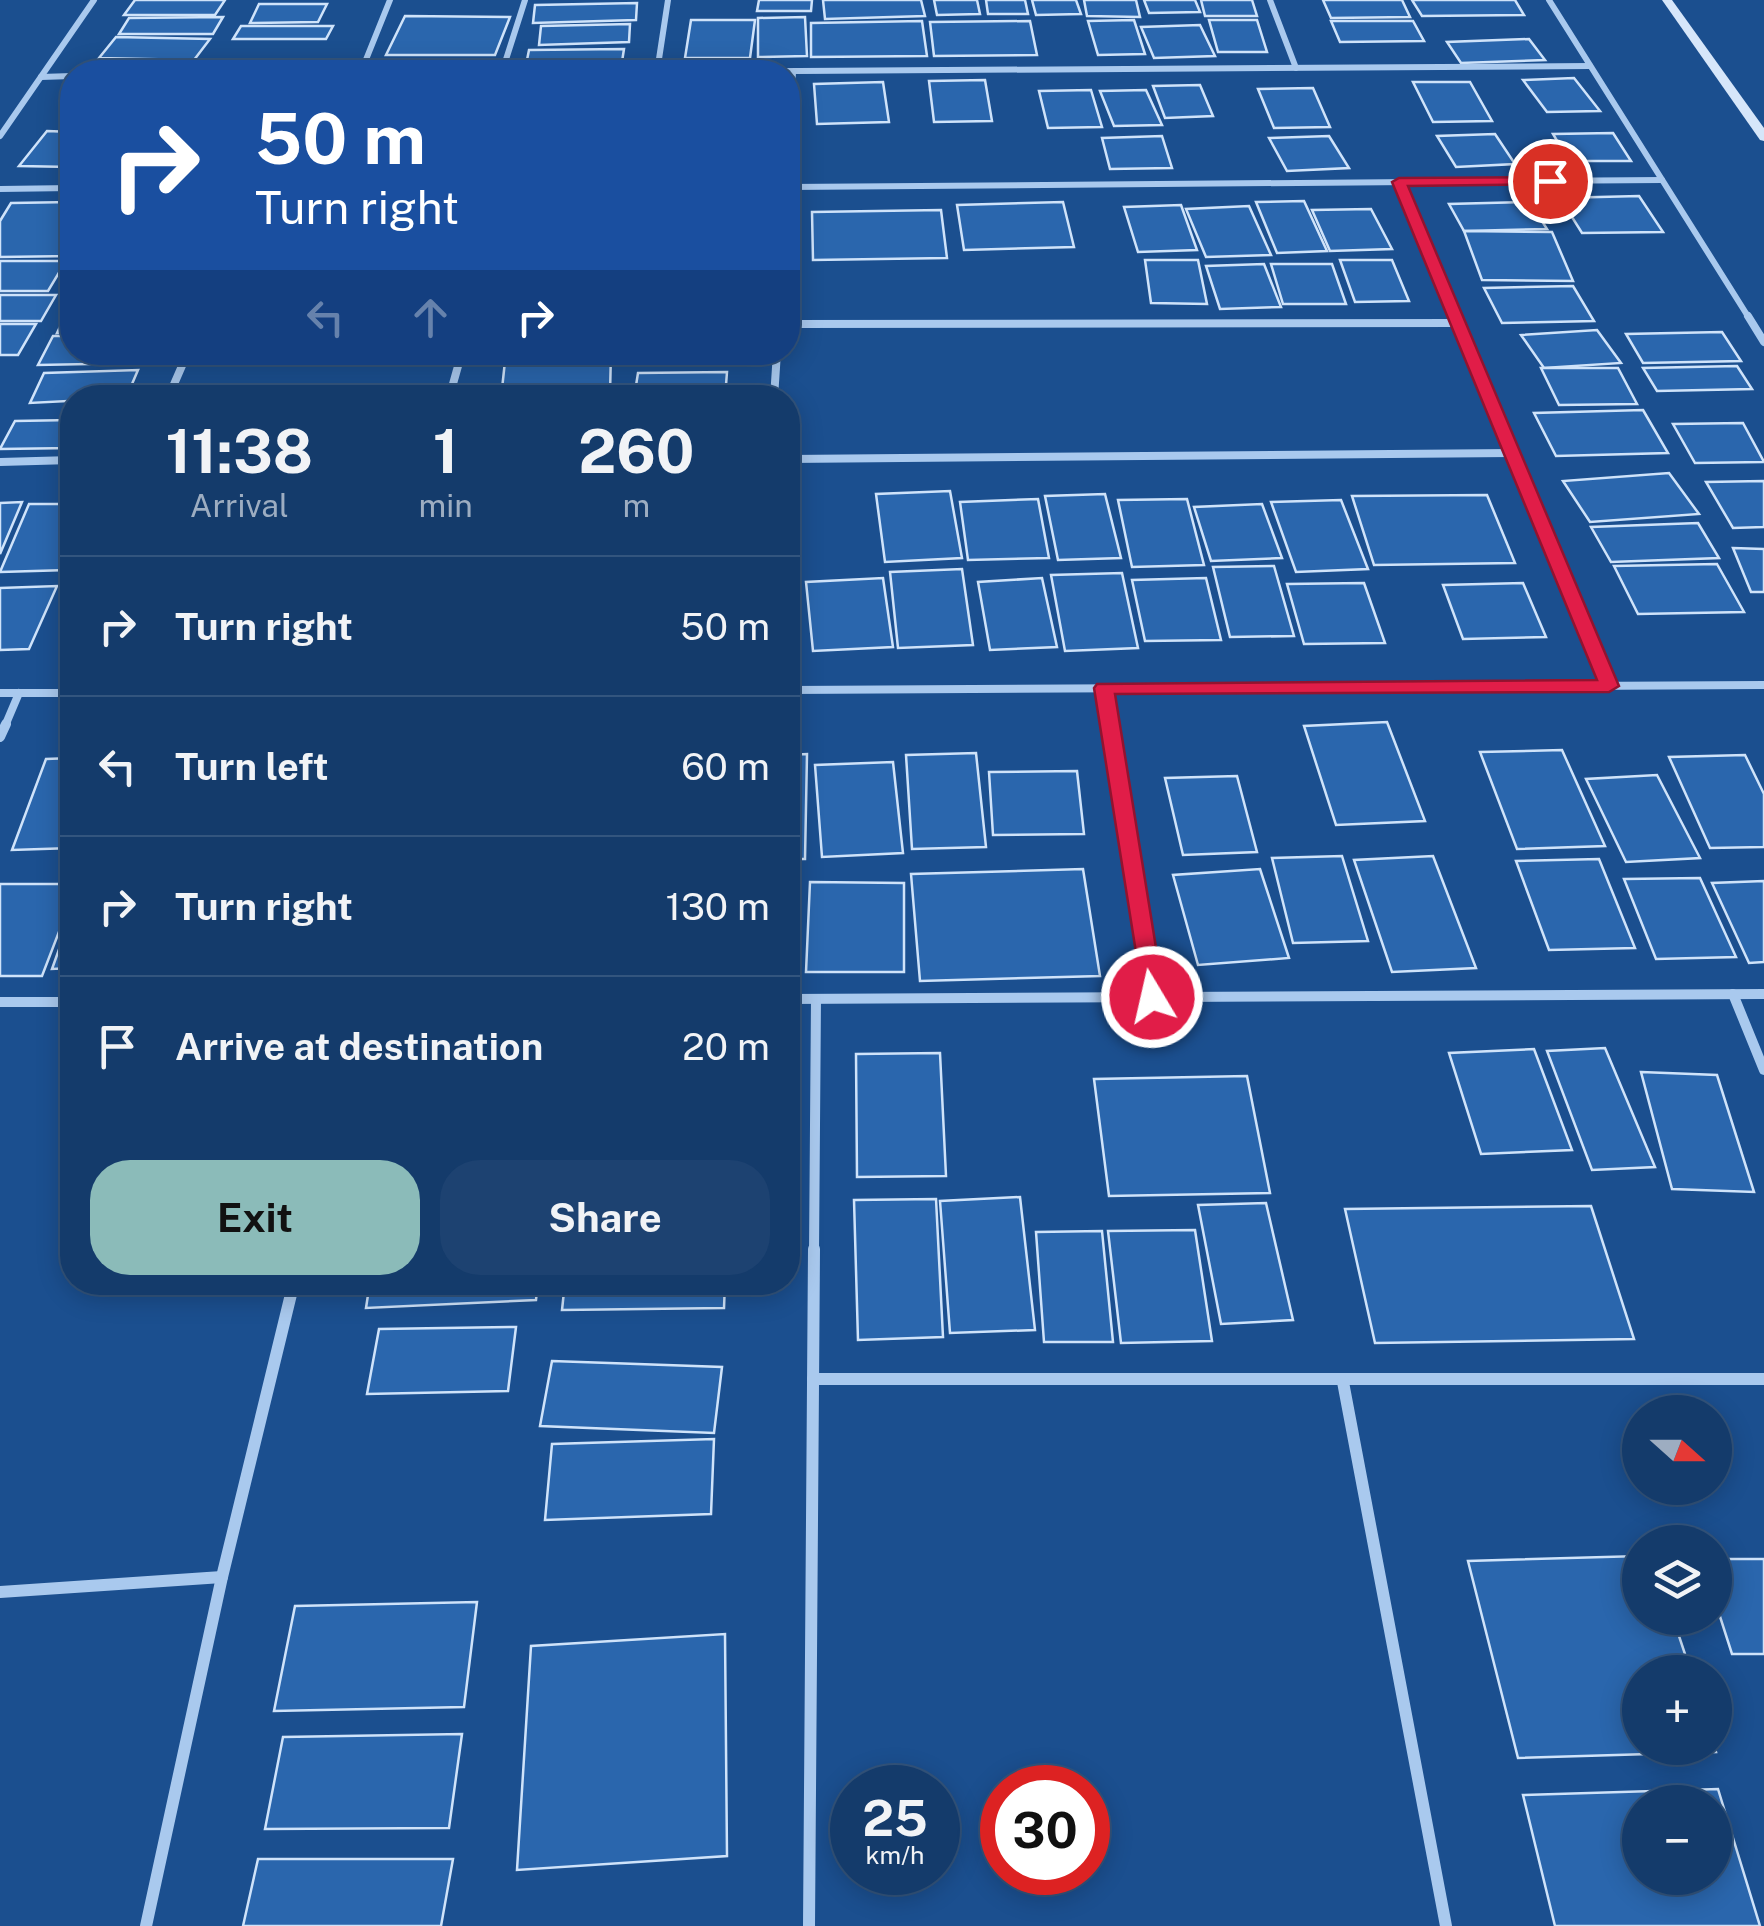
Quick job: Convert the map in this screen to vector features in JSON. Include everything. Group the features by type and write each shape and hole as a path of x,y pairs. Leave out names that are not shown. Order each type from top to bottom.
{"street":[{"path":"0,136 94,0"},
{"path":"367,60 390,0"},
{"path":"506,60 524,0"},
{"path":"659,60 668,0"},
{"path":"1270,0 1296,68"},
{"path":"1549,0 1764,342"},
{"path":"1668,0 1764,137"},
{"path":"800,72 1590,66"},
{"path":"41,76 60,76"},
{"path":"0,111 17,111"},
{"path":"800,187 1662,180"},
{"path":"1399,182 1609,686"},
{"path":"0,189 60,188"},
{"path":"800,324 1458,322"},
{"path":"800,459 1512,453"},
{"path":"0,462 60,460"},
{"path":"800,690 1764,685"},
{"path":"1104,688 1152,997"},
{"path":"0,693 60,693"},
{"path":"0,737 19,693"},
{"path":"1733,994 1764,1070"},
{"path":"800,999 1764,994"},
{"path":"808,1926 816,998"},
{"path":"0,1002 60,1002"},
{"path":"146,1926 222,1577 291,1295"},
{"path":"813,1379 1764,1379"},
{"path":"1343,1382 1446,1926"},
{"path":"0,1592 222,1577"}],"building":[{"path":"135,0 225,0 215,15 124,15"},
{"path":"759,0 812,0 811,11 757,11"},
{"path":"823,0 921,0 925,16 825,19"},
{"path":"934,0 977,0 980,14 937,15"},
{"path":"986,0 1025,0 1028,14 988,14"},
{"path":"1032,0 1076,0 1081,14 1036,15"},
{"path":"1084,0 1136,0 1140,17 1087,16"},
{"path":"1144,0 1195,0 1200,12 1149,13"},
{"path":"1201,0 1252,0 1257,16 1205,16"},
{"path":"1323,0 1402,0 1410,17 1331,18"},
{"path":"1412,0 1515,0 1524,15 1422,16"},
{"path":"637,3 636,20 533,23 535,5"},
{"path":"259,4 327,4 318,22 250,23"},
{"path":"405,16 510,17 495,55 386,55"},
{"path":"223,17 213,34 119,34 129,18"},
{"path":"805,17 807,56 758,57 758,18"},
{"path":"691,20 755,20 750,58 685,58"},
{"path":"1134,20 1145,54 1098,55 1088,21"},
{"path":"1209,20 1257,20 1267,52 1218,52"},
{"path":"922,21 927,56 811,57 811,23"},
{"path":"1030,21 1037,55 934,56 930,22"},
{"path":"1331,21 1413,21 1424,41 1340,42"},
{"path":"630,24 629,42 539,45 541,26"},
{"path":"1200,25 1215,56 1154,58 1141,27"},
{"path":"241,26 333,26 326,39 233,39"},
{"path":"116,37 210,39 194,60 99,58"},
{"path":"1529,39 1545,60 1461,63 1447,42"},
{"path":"624,49 622,60 527,60 529,50"},
{"path":"1574,78 1600,111 1547,112 1523,80"},
{"path":"985,80 992,121 934,122 929,81"},
{"path":"883,82 889,122 817,124 814,84"},
{"path":"1413,82 1470,82 1492,121 1433,122"},
{"path":"1200,85 1213,116 1165,118 1153,86"},
{"path":"1313,88 1330,127 1274,128 1258,89"},
{"path":"1091,90 1102,127 1048,128 1039,91"},
{"path":"1146,90 1162,125 1114,126 1100,91"},
{"path":"47,131 60,132 60,167 19,166"},
{"path":"1613,133 1631,161 1569,161 1553,134"},
{"path":"1495,134 1515,164 1456,167 1437,136"},
{"path":"1162,136 1172,168 1110,169 1102,138"},
{"path":"1329,136 1349,168 1287,171 1269,138"},
{"path":"1639,196 1663,232 1582,233 1560,198"},
{"path":"1304,201 1327,251 1277,253 1256,202"},
{"path":"60,202 60,256 0,257 0,221 11,203"},
{"path":"1063,202 1074,247 964,250 957,205"},
{"path":"1530,202 1547,229 1464,231 1449,204"},
{"path":"1181,205 1197,250 1138,252 1124,207"},
{"path":"1249,206 1271,255 1206,257 1186,209"},
{"path":"1371,209 1392,249 1330,251 1312,210"},
{"path":"941,210 947,258 813,260 812,212"},
{"path":"1464,231 1552,232 1573,281 1482,280"},
{"path":"1145,260 1198,260 1207,304 1151,303"},
{"path":"1340,260 1392,260 1409,301 1355,302"},
{"path":"0,261 60,261 60,271 48,291 0,291"},
{"path":"1264,264 1281,307 1220,309 1206,266"},
{"path":"1271,264 1332,264 1346,304 1283,304"},
{"path":"1573,286 1594,321 1502,323 1484,288"},
{"path":"0,295 56,295 41,321 0,321"},
{"path":"0,324 36,324 18,355 0,355"},
{"path":"1597,330 1621,363 1544,368 1521,335"},
{"path":"1722,332 1741,361 1643,363 1626,334"},
{"path":"53,336 60,336 60,365 38,365"},
{"path":"505,365 611,365 610,385 502,385"},
{"path":"1737,366 1752,389 1657,391 1643,368"},
{"path":"1541,368 1618,368 1637,404 1559,405"},
{"path":"138,370 132,385 60,385 60,401 30,403 44,373"},
{"path":"727,372 726,385 636,385 638,373"},
{"path":"1643,410 1668,453 1556,456 1534,413"},
{"path":"60,420 60,448 0,449 15,421"},
{"path":"1743,423 1764,462 1695,463 1673,424"},
{"path":"1669,473 1699,514 1590,522 1563,481"},
{"path":"1764,481 1764,527 1733,528 1706,482"},
{"path":"950,491 962,558 885,562 876,494"},
{"path":"1105,494 1121,558 1058,560 1045,496"},
{"path":"1487,495 1515,563 1374,565 1352,496"},
{"path":"1038,499 1049,558 968,560 960,502"},
{"path":"1187,499 1204,565 1132,567 1118,500"},
{"path":"1341,500 1368,569 1296,572 1271,502"},
{"path":"22,502 0,554 0,503"},
{"path":"29,504 60,504 60,570 0,572"},
{"path":"1262,504 1282,558 1211,561 1194,507"},
{"path":"1698,523 1719,558 1611,562 1591,527"},
{"path":"1733,548 1764,549 1764,592 1751,592"},
{"path":"1717,564 1744,612 1638,614 1614,566"},
{"path":"1274,566 1294,636 1230,637 1213,567"},
{"path":"962,569 973,645 898,648 890,572"},
{"path":"1122,573 1138,648 1065,651 1051,575"},
{"path":"883,578 893,647 813,651 806,582"},
{"path":"1042,578 1057,647 990,650 978,582"},
{"path":"1206,578 1221,640 1145,641 1132,580"},
{"path":"1364,583 1385,643 1304,644 1287,584"},
{"path":"1523,583 1546,637 1463,639 1443,585"},
{"path":"57,586 29,649 0,650 0,588"},
{"path":"1387,722 1425,821 1336,825 1304,726"},
{"path":"1562,750 1605,846 1517,849 1480,752"},
{"path":"976,753 986,847 912,849 906,755"},
{"path":"800,754 807,754 805,859 800,859"},
{"path":"1745,755 1764,794 1764,847 1710,848 1669,757"},
{"path":"60,758 60,848 12,850 46,759"},
{"path":"893,762 903,853 822,857 815,765"},
{"path":"1077,771 1084,834 993,835 989,772"},
{"path":"1657,775 1700,858 1626,862 1586,779"},
{"path":"1237,776 1257,852 1183,855 1165,778"},
{"path":"1342,856 1368,941 1293,943 1272,858"},
{"path":"1433,856 1476,968 1392,972 1354,860"},
{"path":"1599,859 1635,948 1549,950 1516,861"},
{"path":"1083,869 1100,976 920,981 911,874"},
{"path":"1260,869 1289,958 1198,965 1173,875"},
{"path":"1700,878 1736,957 1656,959 1624,879"},
{"path":"1764,881 1764,962 1749,963 1712,883"},
{"path":"810,882 904,883 904,972 806,972"},
{"path":"0,884 60,884 60,929 42,976 0,976"},
{"path":"60,947 60,969 52,969"},
{"path":"1605,1048 1655,1167 1592,1170 1547,1051"},
{"path":"1534,1049 1572,1150 1481,1154 1449,1053"},
{"path":"940,1053 946,1176 857,1177 856,1054"},
{"path":"1641,1072 1717,1075 1754,1192 1672,1189"},
{"path":"1247,1076 1270,1193 1109,1196 1094,1079"},
{"path":"1020,1197 1035,1330 950,1333 940,1201"},
{"path":"936,1199 943,1337 858,1340 854,1200"},
{"path":"1266,1203 1293,1320 1221,1324 1198,1205"},
{"path":"1591,1206 1634,1339 1375,1343 1345,1209"},
{"path":"1195,1230 1212,1341 1121,1343 1108,1231"},
{"path":"1102,1231 1113,1342 1044,1342 1036,1232"},
{"path":"368,1295 537,1295 536,1300 366,1308"},
{"path":"564,1295 724,1295 724,1308 562,1310"},
{"path":"516,1327 508,1391 367,1394 379,1329"},
{"path":"552,1361 722,1367 714,1433 540,1426"},
{"path":"714,1439 711,1514 545,1520 552,1444"},
{"path":"1622,1557 1622,1635 1679,1635 1685,1655 1622,1655 1622,1755 1518,1758 1468,1561"},
{"path":"1732,1559 1764,1559 1764,1654 1732,1654 1726,1635 1732,1635"},
{"path":"477,1602 464,1707 274,1711 295,1606"},
{"path":"725,1634 727,1856 517,1870 531,1646"},
{"path":"462,1734 449,1828 265,1829 283,1737"},
{"path":"1622,1792 1622,1895 1732,1895 1732,1835 1760,1926 1555,1926 1523,1795"},
{"path":"258,1859 453,1859 441,1926 243,1926"}],"route":[{"path":"1152,997 1104,688 1609,686 1399,182 1550,181"}]}
